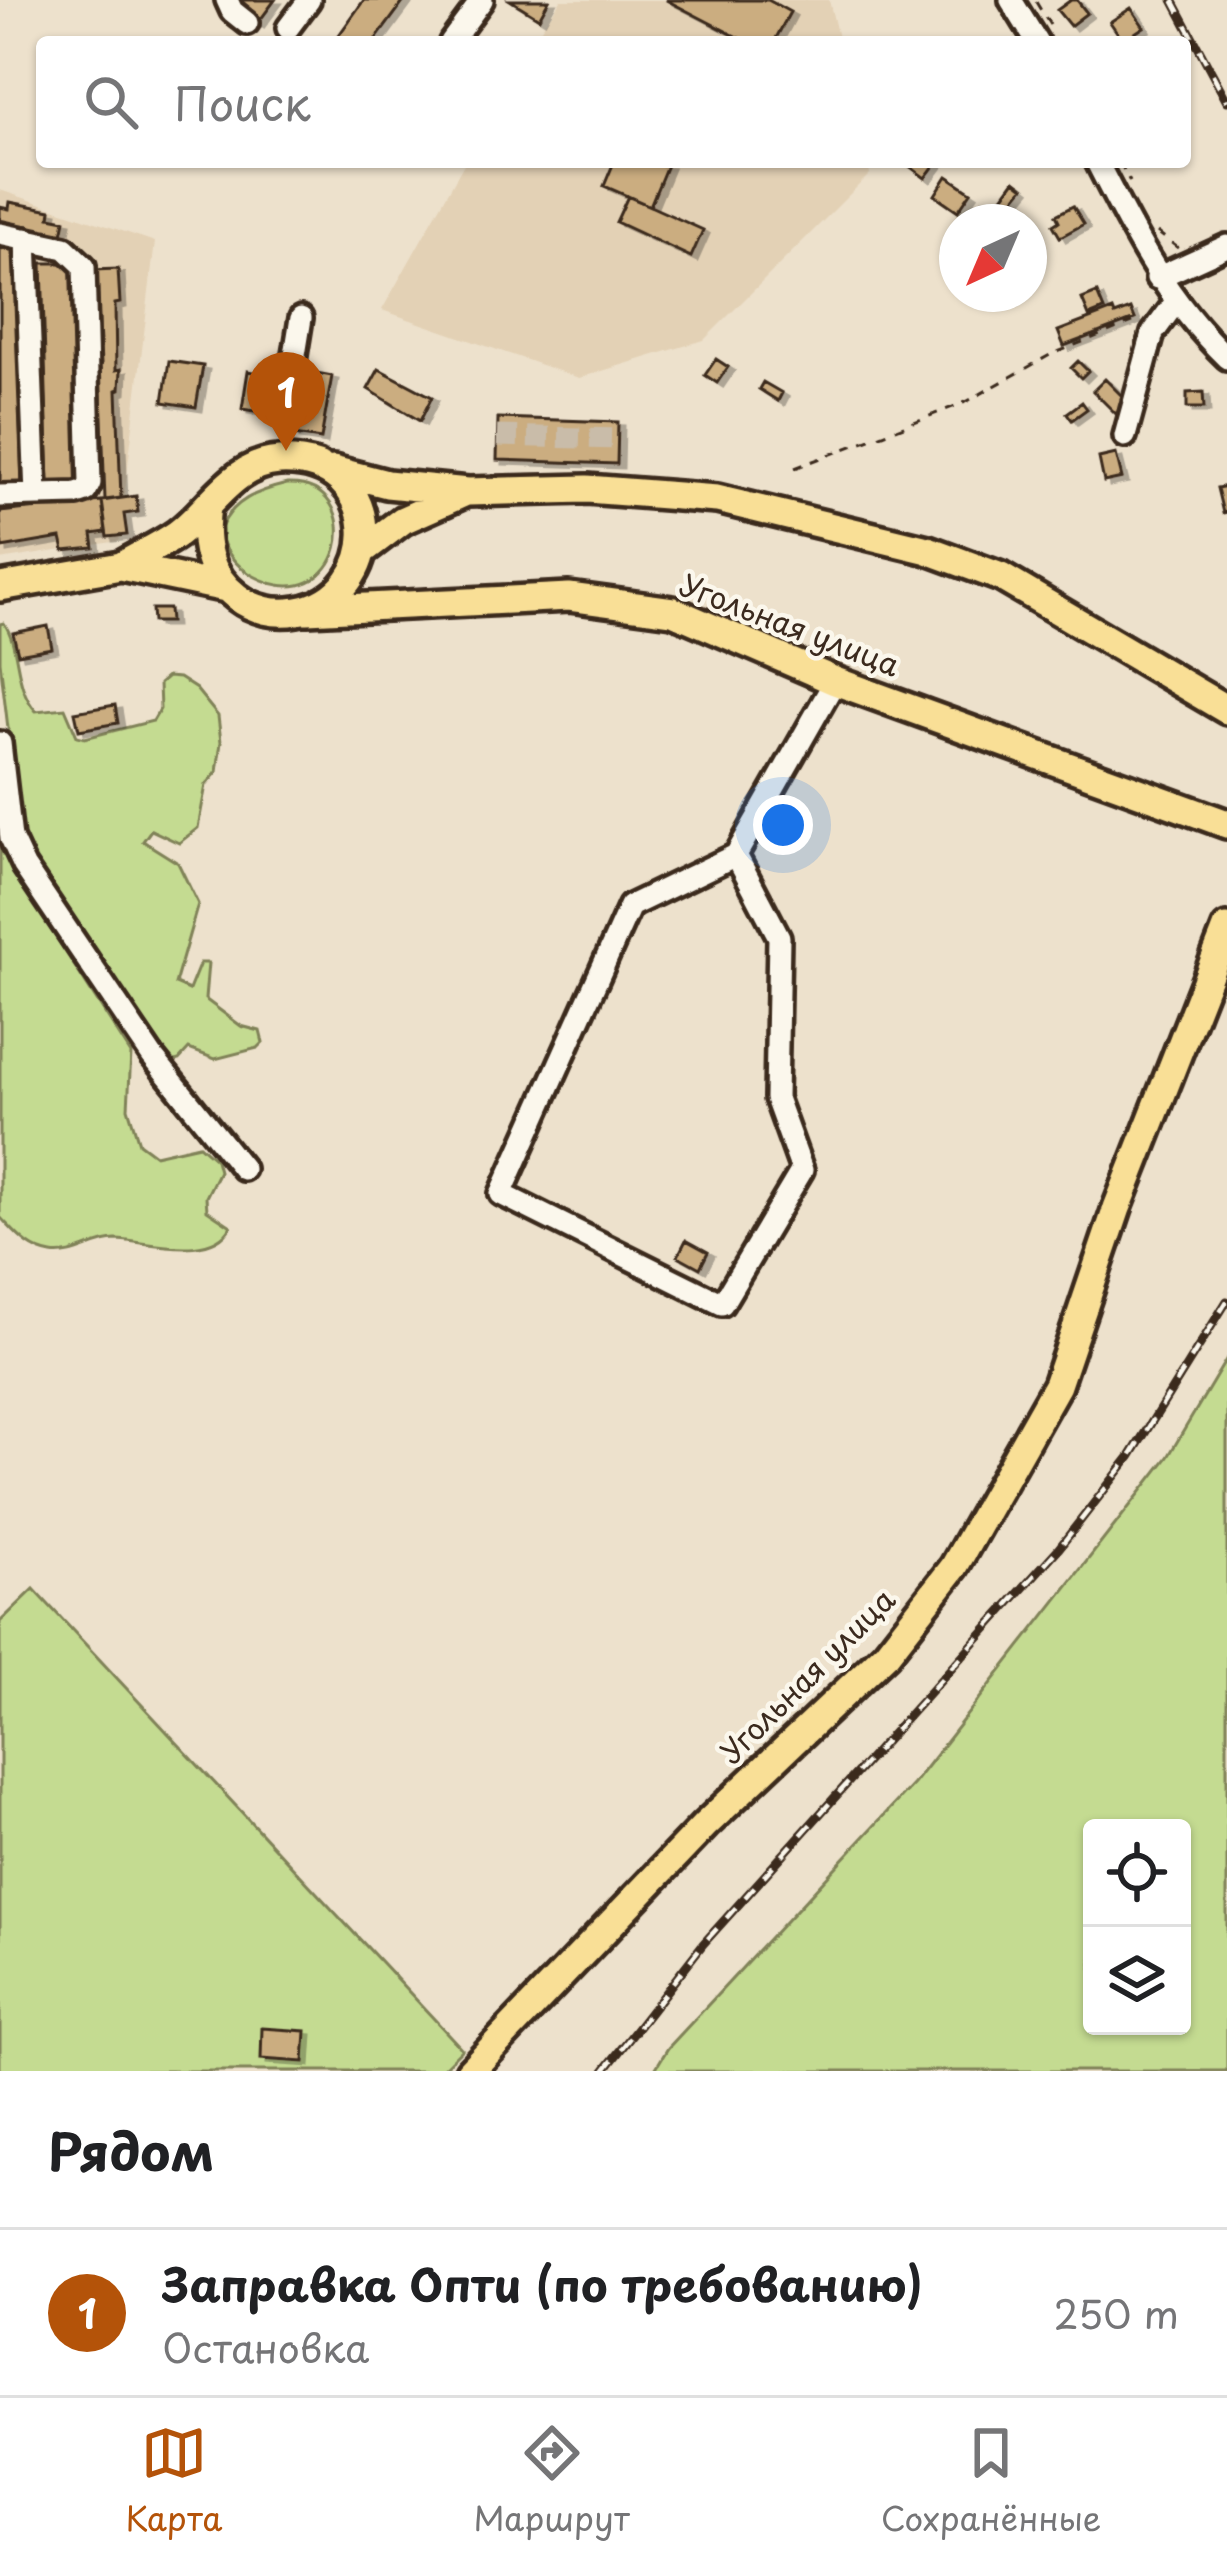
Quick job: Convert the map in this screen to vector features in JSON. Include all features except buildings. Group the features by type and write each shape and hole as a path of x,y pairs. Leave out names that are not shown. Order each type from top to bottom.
{"main road":[{"path":"0,587 121,566 177,534 236,477 270,462 333,470 387,484 468,492 587,489 717,499 928,550 1001,577 1227,710"},
{"path":"333,470 359,507 362,551 372,578 401,603"},
{"path":"121,566 226,588 263,610 307,610 342,588 362,551 403,520 468,492"},
{"path":"207,506 206,548 226,588"},
{"name":"Угольная улица","path":"307,610 568,597 673,611 835,681 1227,824"},
{"name":"Угольная улица","path":"470,2071 705,1825 886,1654 954,1567 1057,1385 1117,1208 1227,928"}],"street":[{"path":"227,0 247,23"},
{"path":"288,28 309,0"},
{"path":"455,36 482,0"},
{"path":"1011,0 1033,36"},
{"path":"1100,168 1170,309 1227,358"},
{"path":"0,234 65,248 83,266 90,483 82,494 0,496"},
{"path":"26,239 36,495"},
{"path":"1157,278 1227,246"},
{"path":"1125,436 1144,360 1170,309"},
{"path":"289,392 301,318"},
{"path":"736,855 779,938 776,1098 802,1170 722,1304 501,1194 630,907 736,855 835,681"},
{"path":"0,743 11,838 24,866 152,1056 243,1169"}],"path":[{"path":"1123,168 1133,188"},
{"path":"1156,231 1173,247 1187,252"},
{"path":"795,468 966,402 1050,355 1170,309"}],"shaded area":[{"path":"561,0 829,0 838,36 536,36"},
{"path":"462,168 868,168 870,174 704,340 579,378 382,310"},
{"path":"0,190 155,242 119,541 0,560"}],"green space":[{"path":"287,484 314,489 331,504 338,525 336,548 326,568 308,582 283,586 241,567 227,550 220,530 231,511 247,498"},
{"path":"4,623 29,701 36,711 65,708 77,736 153,721 160,709 159,684 167,677 179,678 196,689 218,716 217,772 206,785 198,828 179,843 151,830 143,841 178,863 198,904 175,984 189,990 200,963 208,963 205,999 241,1026 260,1031 263,1043 258,1048 215,1059 189,1049 171,1062 159,1052 22,846 0,661 0,624"},
{"path":"0,809 4,847 20,881 131,1054 128,1108 139,1143 155,1155 199,1145 216,1160 219,1171 206,1197 207,1210 231,1226 209,1244 178,1247 116,1240 52,1254 29,1245 0,1217"},
{"path":"1227,1358 1227,2071 654,2071 668,2048 913,1784 1168,1457"},
{"path":"34,1589 462,2049 440,2071 0,2071 0,1622"}],"tunnel":[{"path":"497,436 618,439"}],"railway":[{"path":"1173,0 1227,101"},
{"path":"604,2071 703,1944 1059,1548 1130,1457 1227,1301"}],"place":[{"name":"Заправка Опти (по требованию)","path":"286,451"}]}
